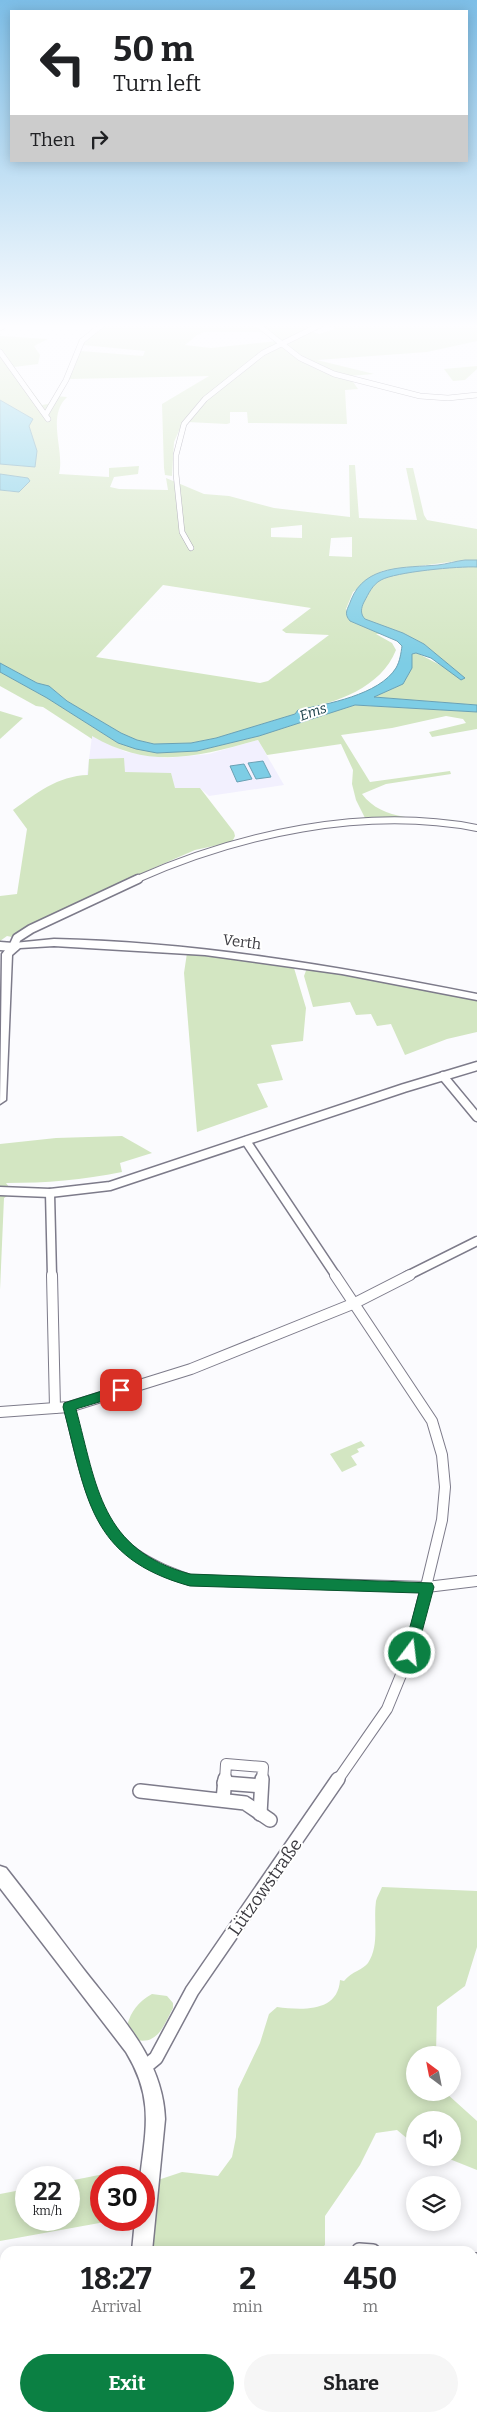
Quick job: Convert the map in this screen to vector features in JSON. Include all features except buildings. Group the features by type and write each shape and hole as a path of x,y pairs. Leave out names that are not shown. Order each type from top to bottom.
{"street":[{"path":"178,438 175,450 176,486 183,538 192,548"},
{"path":"0,1100 7,954 17,938 40,925 174,864 233,845 295,831 366,820 427,822 477,828"},
{"name":"Verth","path":"0,946 13,947 26,944 52,943 175,948 318,967 477,997"},
{"path":"0,1191 40,1191 50,1193 110,1186 477,1066"},
{"path":"443,1076 477,1117"},
{"name":"Lützowstraße","path":"146,2067 156,2058 192,1991 387,1709 410,1653 442,1520 445,1487 442,1455 432,1421 246,1140"},
{"path":"50,1193 55,1408"},
{"path":"0,1412 69,1407 191,1369 355,1303 477,1241"},
{"path":"69,1407 95,1501 103,1520 124,1546 145,1563 164,1573 190,1580 427,1587 477,1581"},
{"path":"140,1790 245,1803 265,1817 262,1786 263,1767 226,1764 223,1800"},
{"path":"224,1783 262,1786"},
{"path":"0,1874 146,2067 156,2100 142,2246"}],"shaded area":[{"path":"92,736 126,752 166,758 209,754 258,740 284,785 209,796 200,788 137,790 87,775"}],"green space":[{"path":"33,438 58,438 60,455 59,474 109,477 109,468 139,466 138,474 114,477 110,487 119,489 168,490 166,478 204,494 229,496 274,508 350,517 349,465 355,465 359,518 417,520 406,468 413,468 424,515 427,520 477,529 477,560 382,571 353,592 346,609 350,621 381,634 376,634 392,643 396,650 380,674 356,692 327,703 298,710 295,714 216,738 191,743 154,744 137,740 121,733 67,701 49,686 37,683 0,663 0,490 14,492 28,478 0,474 0,464 35,467 37,451","holes":["302,525 302,538 271,537 271,528","352,537 352,557 329,556 331,538","163,585 311,608 282,630 286,633 329,635 268,681 260,683 96,657"]},
{"path":"163,438 176,438 172,476 165,475"},
{"path":"458,567 477,567 477,705 374,697 403,684 412,668 412,654 417,653 465,678 424,644 403,633 364,619 361,613 363,604 370,591 374,585 382,580 402,573"},
{"path":"0,672 47,698 118,743 157,753 197,751 259,736 355,705 477,712 477,729 432,737 429,732 466,723 463,719 446,716 392,728 341,735 370,782 450,771 451,774 386,784 362,794 381,810 392,814 404,817 454,820 450,824 366,820 356,800 352,784 353,770 341,744 267,755 258,740 194,755 154,757 134,753 114,747 92,736 92,739 43,707 36,706 0,686"},
{"path":"0,711 23,718 0,739"},
{"path":"124,758 125,772 171,773 175,788 200,788 234,832 235,836 232,842 195,850 149,870 17,938 7,936 0,941 0,896 17,894 27,829 13,810 48,786 67,778 88,775 89,759"},
{"path":"187,953 286,965 294,968 306,1008 303,1041 271,1045 283,1080 257,1084 268,1107 197,1132 184,973"},
{"path":"307,968 477,1000 477,1032 447,1039 405,1055 391,1024 377,1026 371,1014 356,1015 350,1002 313,1007 304,976"},
{"path":"122,1136 152,1153 120,1163 122,1172 64,1180 6,1183 9,1187 9,1195 4,1198 0,1290 0,1144 56,1138"},
{"path":"361,1441 365,1446 357,1449 359,1452 351,1456 357,1465 342,1472 330,1454"},
{"path":"382,1887 477,1891 477,1947 465,1986 437,2007 436,2046 406,2046 406,2101 455,2101 477,2121 477,2170 461,2164 461,2111 406,2111 406,2138 397,2130 376,2133 360,2165 325,2216 324,2246 151,2246 153,2231 155,2231 158,2180 182,2172 218,2176 232,2157 236,2137 238,2089 260,2043 269,2014 277,2007 297,2009 317,2007 333,1999 338,1991 340,1980 344,1981 363,1967 372,1956 375,1941 375,1909"},
{"path":"152,1994 167,1996 173,2003 173,2008 163,2027 155,2037 144,2041 136,2040 127,2026 136,2007"},
{"path":"90,2177 90,2225 80,2227 80,2179"},
{"path":"15,2191 15,2231 55,2231 0,2241 0,2194"}],"water":[{"path":"0,438 33,438 37,451 35,467 0,464"},
{"path":"0,474 28,478 30,481 19,492 0,490"},
{"name":"Ems","path":"477,560 477,567 413,572 381,580 375,584 363,604 362,615 365,619 403,633 424,644 465,678 461,680 431,658 416,653 412,654 412,668 403,684 374,697 477,705 477,712 355,705 259,736 197,751 157,753 118,743 47,698 0,672 0,663 37,683 49,686 67,701 121,733 137,740 154,744 191,743 216,738 295,714 298,710 352,697 378,685 396,668 402,646 397,641 350,621 347,611 357,588 376,574 388,570"},
{"path":"263,761 271,777 256,779 248,763"},
{"path":"244,764 252,779 237,782 230,766"}],"route":[{"path":"121,1390 69,1407 95,1501 103,1520 124,1546 145,1563 164,1573 190,1580 427,1587 410,1653"}]}
